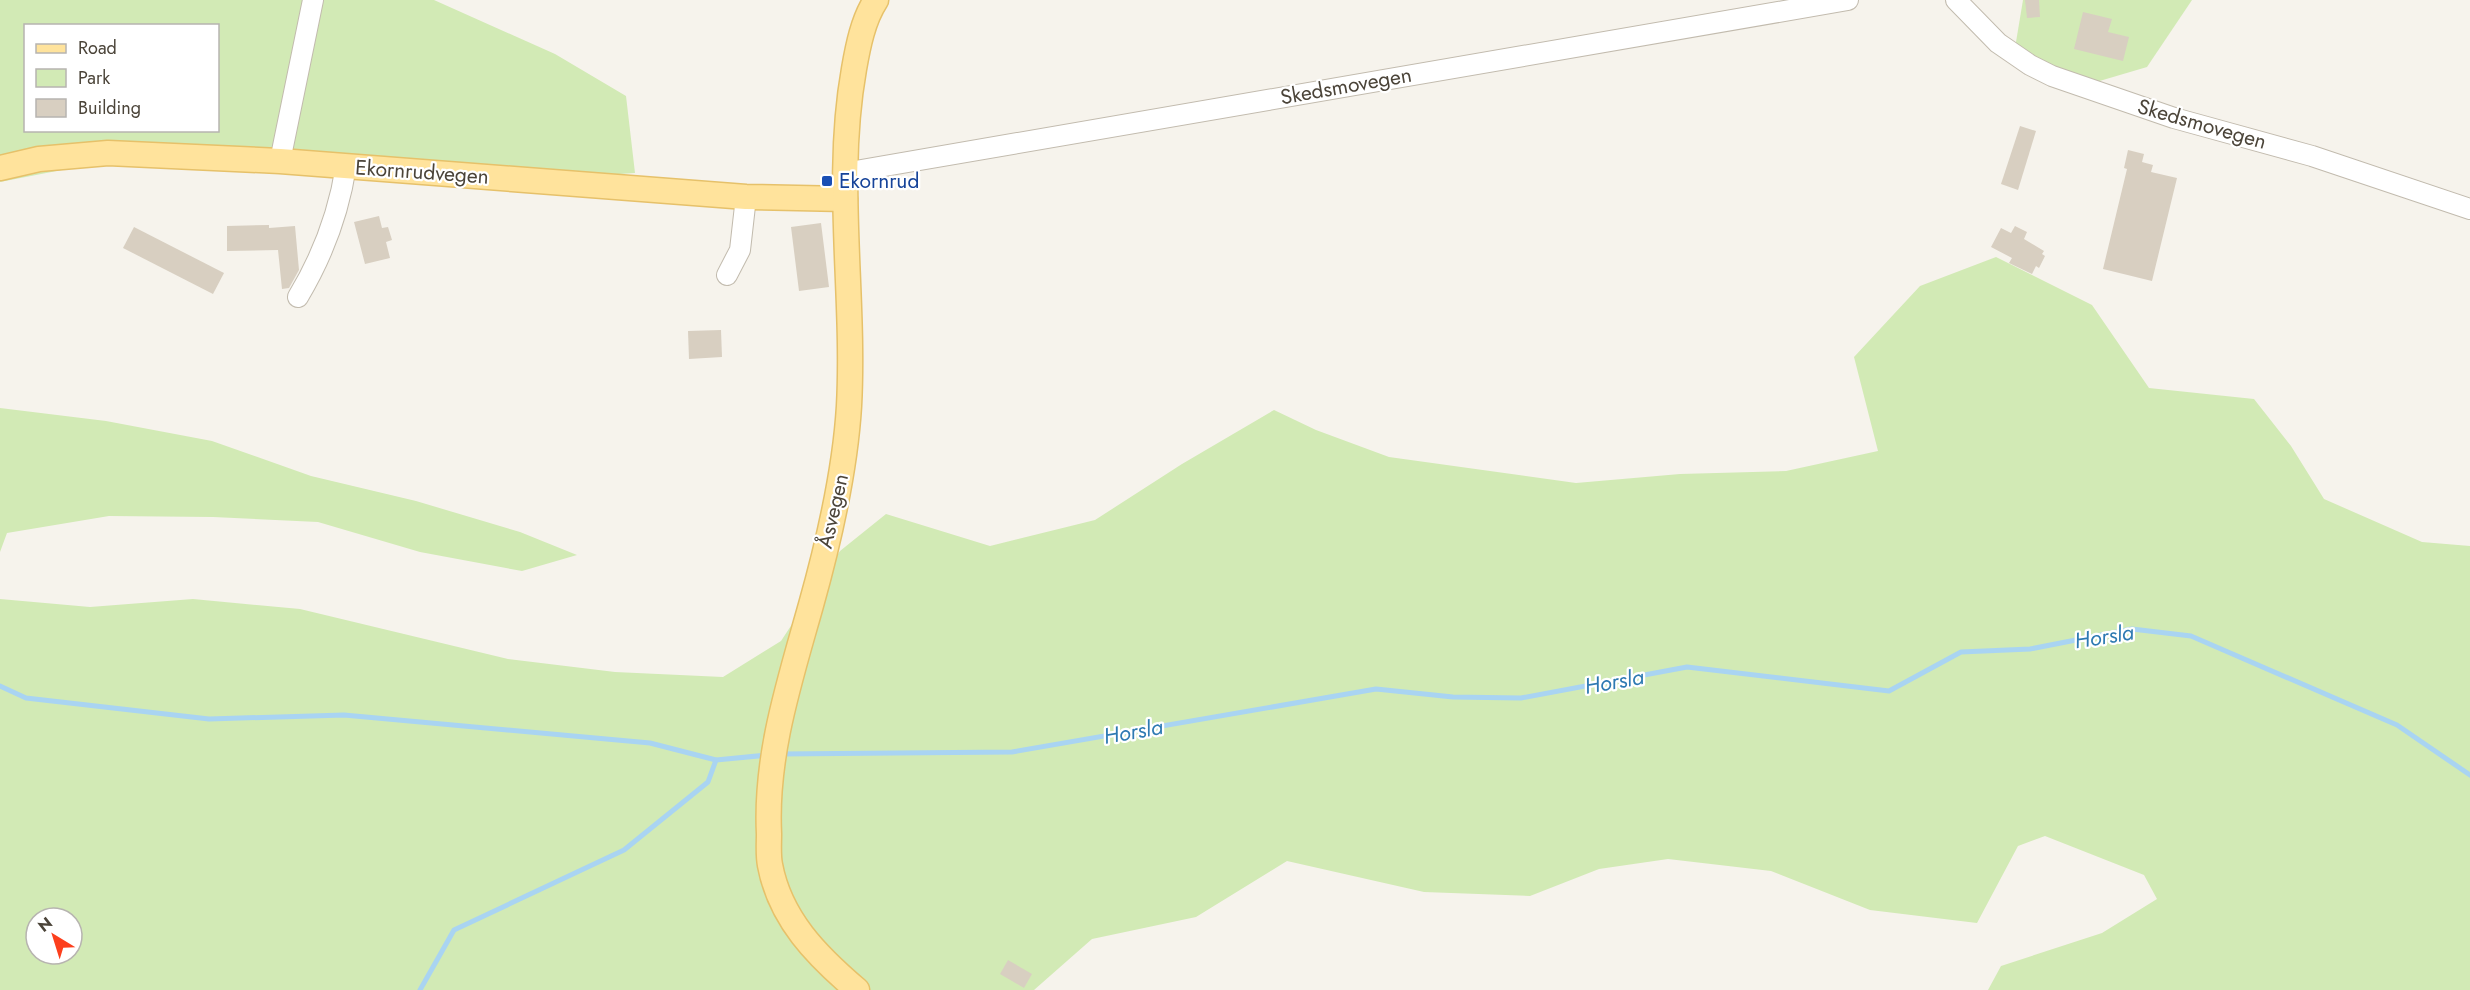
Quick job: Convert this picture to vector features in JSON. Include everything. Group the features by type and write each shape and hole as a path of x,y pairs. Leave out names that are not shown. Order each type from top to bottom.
{"main road":[{"name":"Åsvegen","path":"857,990 821,959 786,913 770,865 768,818 777,731 812,603 843,468 849,405 848,255 844,173 850,91 857,53 876,0"},
{"name":"Ekornrudvegen","path":"0,168 39,159 108,153 280,161 746,197 845,199"}],"street":[{"path":"280,161 313,0"},
{"name":"Skedsmovegen","path":"844,173 1848,0"},
{"name":"Skedsmovegen","path":"1956,0 1998,43 2030,65 2052,76 2174,118 2283,147 2470,209"},
{"path":"298,297 309,279 329,233 342,190 346,166"},
{"path":"727,275 740,250 746,197"}],"green space":[{"path":"0,0 434,0 555,54 626,96 635,173 529,180 108,161 0,182"},
{"path":"2023,0 2192,0 2147,67 2086,85 2015,48"},
{"path":"1996,257 2092,305 2149,388 2254,399 2291,446 2324,499 2422,542 2470,546 2470,990 1988,990 2001,966 2102,933 2157,899 2144,875 2045,836 2018,846 1977,923 1870,910 1771,871 1668,859 1599,869 1530,896 1424,892 1287,861 1196,917 1092,939 1034,990 0,990 0,599 90,607 193,599 300,609 508,659 615,672 723,677 781,641 840,551 886,514 990,546 1095,520 1182,464 1274,410 1316,430 1389,457 1576,483 1680,474 1786,471 1878,451 1854,357 1920,286"},
{"path":"0,408 106,421 212,441 311,476 416,501 520,532 577,555 522,571 420,552 318,522 213,517 109,516 7,533 0,552"}],"building":[{"path":"2025,0 2039,0 2040,17 2027,18"},
{"path":"2083,12 2112,19 2108,32 2129,37 2123,61 2074,49"},
{"path":"2020,126 2036,131 2018,190 2001,184"},
{"path":"2128,150 2144,154 2142,162 2153,165 2151,172 2177,178 2152,281 2103,269 2127,169 2124,168"},
{"path":"379,216 382,228 388,227 392,240 386,242 390,258 365,264 354,222"},
{"path":"821,223 829,287 799,291 791,227"},
{"path":"269,225 269,228 295,226 299,270 289,288 282,289 278,250 227,251 227,226"},
{"path":"2015,226 2027,232 2024,239 2044,251 2042,254 2045,256 2039,268 2036,266 2032,274 2009,263 2012,258 1991,247 2001,228 2011,233"},
{"path":"134,227 224,273 213,294 123,248"},
{"path":"721,330 722,357 689,359 688,331"},
{"path":"1008,960 1032,974 1024,988 1000,974"}],"waterway":[{"name":"Horsla","path":"780,754 1012,752 1376,689 1453,697 1521,698 1687,667 1889,691 1961,652 2030,649 2132,629 2191,636 2397,725 2470,775"},
{"path":"0,686 26,698 209,719 344,715 650,743 716,760 768,755"},
{"path":"420,990 454,930 624,850 708,782 716,760"}],"place":[{"name":"Ekornrud","path":"827,181"}]}
